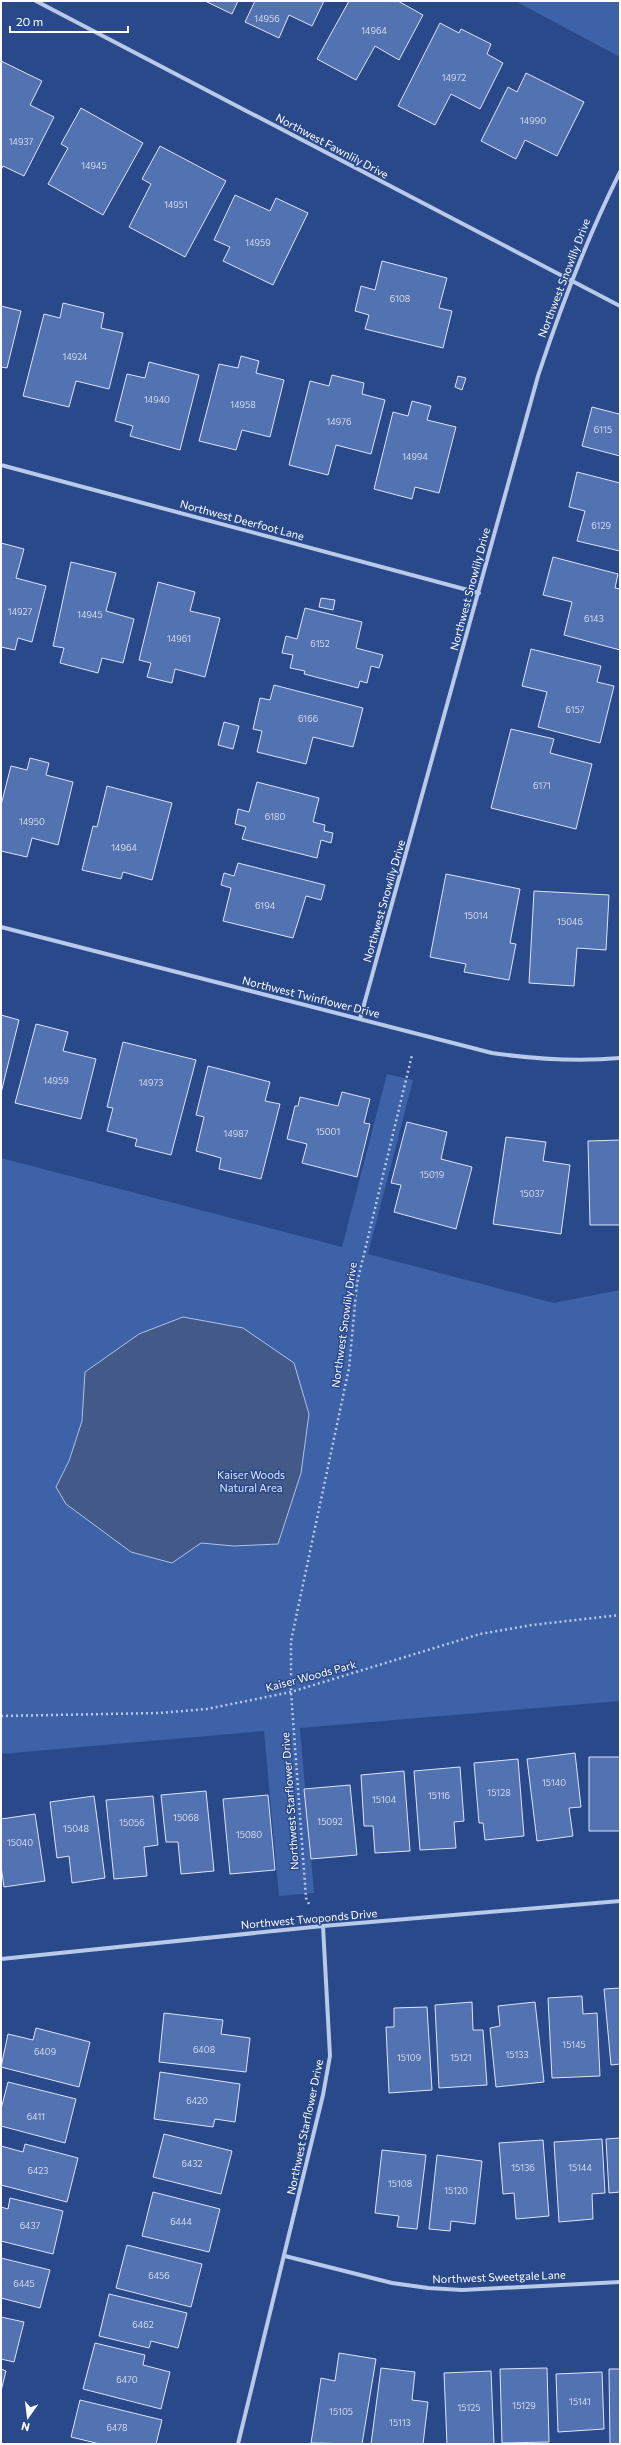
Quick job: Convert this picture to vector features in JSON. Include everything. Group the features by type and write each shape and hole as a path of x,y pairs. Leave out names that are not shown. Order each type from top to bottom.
{"street":[{"name":"Northwest Fawnlily Drive","path":"36,1 571,282 620,306"},
{"name":"Northwest Snowlily Drive","path":"360,1019 538,376 571,282 597,218 620,172"},
{"name":"Northwest Deerfoot Lane","path":"1,466 479,593"},
{"name":"Northwest Twinflower Drive","path":"1,927 492,1053 531,1058 595,1060 620,1058"},
{"name":"Northwest Twoponds Drive","path":"1,1959 323,1926 620,1901"},
{"name":"Northwest Starflower Drive","path":"238,2444 285,2256 323,2095 330,2056 323,1926"},
{"name":"Northwest Sweetgale Lane","path":"285,2256 392,2283 428,2288 462,2290 620,2282"}],"path":[{"name":"Northwest Snowlily Drive","path":"291,1692 291,1641 301,1585 349,1368 357,1283 417,1033"},
{"name":"Kaiser Woods Park","path":"1,1716 184,1712 291,1692 480,1634 532,1625 620,1615"},
{"name":"Northwest Starflower Drive","path":"291,1692 306,1898 323,1926"}],"green space":[{"path":"515,1 620,1 620,57"},
{"name":"Kaiser Woods Natural Area","path":"387,1074 413,1080 368,1254 554,1303 620,1290 620,1701 300,1728 314,1893 279,1896 264,1731 1,1754 1,1158 342,1247"}],"shaded area":[{"path":"183,1317 243,1328 294,1363 309,1414 301,1473 278,1544 234,1546 201,1543 172,1563 131,1552 66,1504 56,1487 69,1461 82,1421 85,1372 139,1334"}],"building":[{"path":"205,1 238,1 232,14"},
{"path":"255,1 324,1 312,26 289,15 279,38 245,22"},
{"path":"349,1 398,1 423,15 399,60 375,46 356,80 317,59"},
{"path":"440,23 459,33 461,29 491,44 487,54 503,63 480,109 451,94 435,125 398,106"},
{"path":"1,61 42,81 30,105 54,117 24,176 3,166 1,170"},
{"path":"526,73 584,102 557,156 525,140 516,159 481,141 508,87 517,92"},
{"path":"81,108 143,143 103,215 48,184 68,148 61,144"},
{"path":"160,146 226,181 185,257 129,227 151,184 142,179"},
{"path":"235,195 270,211 276,198 308,213 273,285 223,261 230,247 214,240"},
{"path":"382,261 447,278 439,308 452,311 443,348 365,329 369,315 355,311 361,286 375,290"},
{"path":"63,303 104,313 101,328 123,333 109,389 76,381 69,407 23,396 44,314 60,318"},
{"path":"1,306 21,311 7,368 1,367"},
{"path":"241,356 259,361 256,373 284,380 270,437 242,430 236,450 199,441 219,364 238,368"},
{"path":"149,362 199,375 180,450 130,436 133,426 115,421 127,374 145,378"},
{"path":"332,375 364,383 362,394 385,400 371,454 336,445 328,475 289,465 310,381 329,386"},
{"path":"458,376 466,378 462,390 455,387"},
{"path":"412,401 431,406 427,420 456,427 439,493 415,487 412,499 374,489 393,412 408,416"},
{"path":"592,407 619,414 620,411 620,456 582,446"},
{"path":"577,472 620,483 620,551 577,541 585,511 569,507"},
{"path":"1,543 24,549 16,578 46,586 32,642 18,638 15,650 1,647"},
{"path":"553,557 618,574 615,588 620,589 620,650 564,635 572,602 543,595"},
{"path":"71,562 116,573 106,611 134,619 123,663 102,658 98,673 60,663 64,648 53,646"},
{"path":"158,582 195,592 190,611 220,618 205,677 175,669 172,683 147,677 151,663 139,660"},
{"path":"321,598 335,600 333,610 319,607"},
{"path":"305,608 362,622 356,648 383,655 379,668 371,666 367,683 360,681 358,688 304,674 305,671 290,668 293,655 282,653 286,636 297,639"},
{"path":"531,649 601,666 597,682 614,686 600,743 538,727 547,692 522,686"},
{"path":"274,685 363,708 353,747 313,737 306,764 257,752 262,731 253,729 260,698 270,700"},
{"path":"224,722 239,726 233,749 218,745"},
{"path":"511,729 554,739 550,753 592,764 576,829 491,808"},
{"path":"30,758 49,763 46,775 73,782 58,845 32,838 27,857 1,851 1,805 11,766 27,770"},
{"path":"257,782 319,798 313,822 325,825 324,831 333,833 331,843 321,840 317,858 242,839 246,827 235,824 238,809 249,812"},
{"path":"107,786 172,803 152,880 123,872 121,879 82,870 93,826 97,827"},
{"path":"238,863 325,885 321,900 306,896 293,938 223,921 231,888 221,885 224,873 234,876"},
{"path":"446,874 520,889 510,943 516,944 509,980 464,972 466,964 430,957"},
{"path":"534,891 609,895 606,950 577,948 574,986 529,983"},
{"path":"1,1015 19,1020 1,1093"},
{"path":"36,1024 68,1032 63,1051 96,1059 81,1119 15,1103"},
{"path":"123,1042 196,1060 171,1155 135,1146 137,1139 107,1131 113,1108 107,1107"},
{"path":"208,1066 270,1082 265,1101 280,1104 261,1179 219,1169 221,1158 196,1151 204,1117 196,1115"},
{"path":"342,1092 370,1099 364,1123 370,1124 357,1177 302,1163 307,1144 287,1139 295,1106 298,1106 300,1097 338,1106"},
{"path":"407,1122 447,1132 441,1159 472,1167 456,1229 394,1212 401,1185 391,1183"},
{"path":"506,1137 546,1142 543,1161 570,1165 561,1234 493,1224"},
{"path":"620,1140 620,1225 590,1225 588,1141"},
{"path":"575,1753 581,1807 569,1808 573,1836 537,1841 527,1759"},
{"path":"589,1757 620,1757 620,1831 589,1831"},
{"path":"518,1759 524,1836 485,1840 483,1823 479,1823 474,1763"},
{"path":"460,1767 464,1821 454,1822 456,1848 420,1850 414,1771"},
{"path":"404,1771 410,1851 375,1853 373,1826 364,1826 361,1775"},
{"path":"350,1785 357,1855 311,1859 304,1789"},
{"path":"206,1791 214,1871 181,1874 178,1842 166,1842 161,1795"},
{"path":"268,1795 275,1870 230,1874 223,1799"},
{"path":"94,1796 105,1878 72,1883 69,1856 57,1858 50,1802"},
{"path":"153,1796 158,1845 144,1847 147,1876 114,1879 106,1800"},
{"path":"35,1814 45,1881 4,1887 1,1866 1,1819"},
{"path":"620,1988 620,2064 611,2065 604,1989"},
{"path":"582,1996 583,2014 597,2013 600,2076 552,2078 548,1998"},
{"path":"472,2002 473,2030 483,2030 487,2085 439,2088 435,2005"},
{"path":"535,2002 544,2082 496,2087 490,2028 500,2026 498,2006"},
{"path":"427,2007 432,2090 389,2093 386,2027 394,2027 394,2008"},
{"path":"164,2013 223,2020 221,2034 250,2038 246,2072 159,2062"},
{"path":"36,2028 90,2042 79,2087 1,2067 8,2034 33,2040"},
{"path":"160,2072 240,2084 235,2122 215,2119 213,2127 154,2119"},
{"path":"8,2082 76,2099 65,2143 1,2126 1,2109"},
{"path":"164,2134 232,2151 221,2194 153,2177"},
{"path":"620,2138 620,2192 609,2193 606,2139"},
{"path":"602,2139 605,2193 592,2194 593,2219 559,2222 554,2142"},
{"path":"543,2140 549,2216 516,2219 514,2193 503,2194 499,2143"},
{"path":"25,2144 78,2158 67,2202 1,2185 1,2146 23,2152"},
{"path":"382,2150 426,2155 417,2229 397,2227 399,2216 375,2213"},
{"path":"437,2155 482,2161 475,2224 451,2221 450,2231 429,2229"},
{"path":"153,2192 220,2209 209,2252 142,2236"},
{"path":"10,2198 63,2211 53,2254 1,2241 1,2207 8,2209"},
{"path":"127,2245 202,2264 191,2307 116,2288"},
{"path":"1,2258 50,2270 40,2308 1,2298"},
{"path":"109,2294 187,2313 178,2348 151,2341 149,2348 99,2336"},
{"path":"1,2317 24,2322 14,2362 1,2359"},
{"path":"95,2343 145,2355 143,2365 170,2372 161,2409 83,2389"},
{"path":"339,2353 376,2359 362,2444 311,2443 321,2378 335,2381"},
{"path":"381,2368 415,2372 412,2400 428,2402 423,2444 371,2444"},
{"path":"547,2368 549,2442 502,2443 500,2369"},
{"path":"1,2369 6,2371 1,2391"},
{"path":"609,2369 620,2369 620,2444 610,2444"},
{"path":"491,2371 494,2444 447,2444 444,2373"},
{"path":"602,2372 604,2429 558,2432 556,2374"},
{"path":"80,2400 162,2420 156,2444 100,2444 71,2437"}]}
